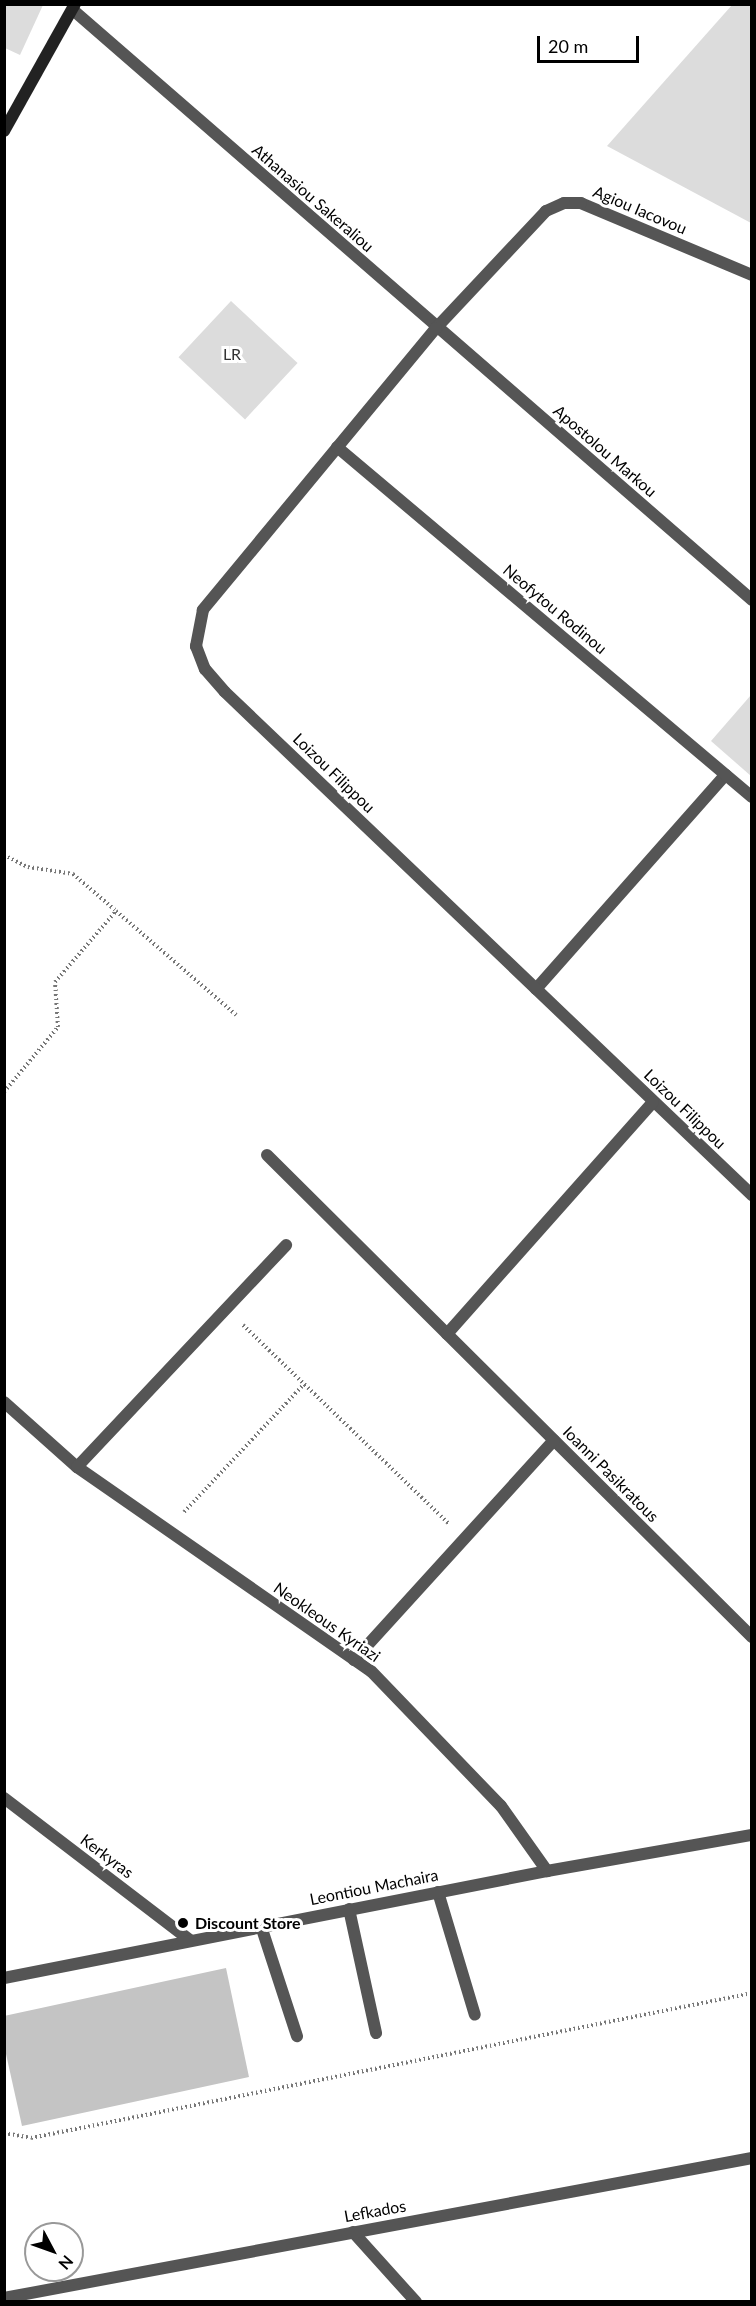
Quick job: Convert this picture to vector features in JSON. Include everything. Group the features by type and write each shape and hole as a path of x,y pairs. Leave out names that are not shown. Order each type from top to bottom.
{"street":[{"path":"4,131 74,8"},
{"name":"Athanasiou Sakeraliou","path":"74,8 436,328"},
{"name":"Agiou Iacovou","path":"436,328 520,234 546,210 564,203 581,203 752,275"},
{"name":"Loizou Filippou","path":"436,328 202,610 196,646 205,669 225,692 752,1195"},
{"name":"Apostolou Markou","path":"436,328 752,600"},
{"name":"Neofytou Rodinou","path":"337,447 752,797"},
{"path":"536,989 725,774"},
{"path":"447,1334 653,1102"},
{"name":"Ioanni Pasikratous","path":"267,1155 752,1638"},
{"path":"77,1467 286,1245"},
{"name":"Neokleous Kyriazi","path":"4,1402 77,1467 371,1671 501,1806 547,1871"},
{"path":"354,1660 554,1440"},
{"name":"Kerkyras","path":"4,1798 190,1940"},
{"name":"Leontiou Machaira","path":"4,1978 348,1909 752,1835"},
{"path":"438,1892 475,2015"},
{"path":"348,1909 376,2033"},
{"path":"261,1926 297,2036"},
{"name":"Lefkados","path":"4,2298 752,2158"},
{"path":"353,2232 416,2301"}],"path":[{"path":"4,855 28,867 73,874 236,1015"},
{"path":"4,1092 58,1027 55,982 116,911"},
{"path":"226,1308 465,1539"},
{"path":"168,1530 304,1384"},
{"path":"4,2133 31,2138 752,1993"}],"green space":[{"path":"4,5 43,5 20,55 5,48"},
{"path":"732,5 751,5 751,223 607,146"},
{"name":"LR","path":"231,301 298,363 245,419 178,357"},
{"path":"751,695 751,776 711,741"}],"building":[{"path":"226,1968 249,2077 22,2126 4,2045 4,2016"}],"place":[{"name":"Discount Store","path":"183,1923"}]}
